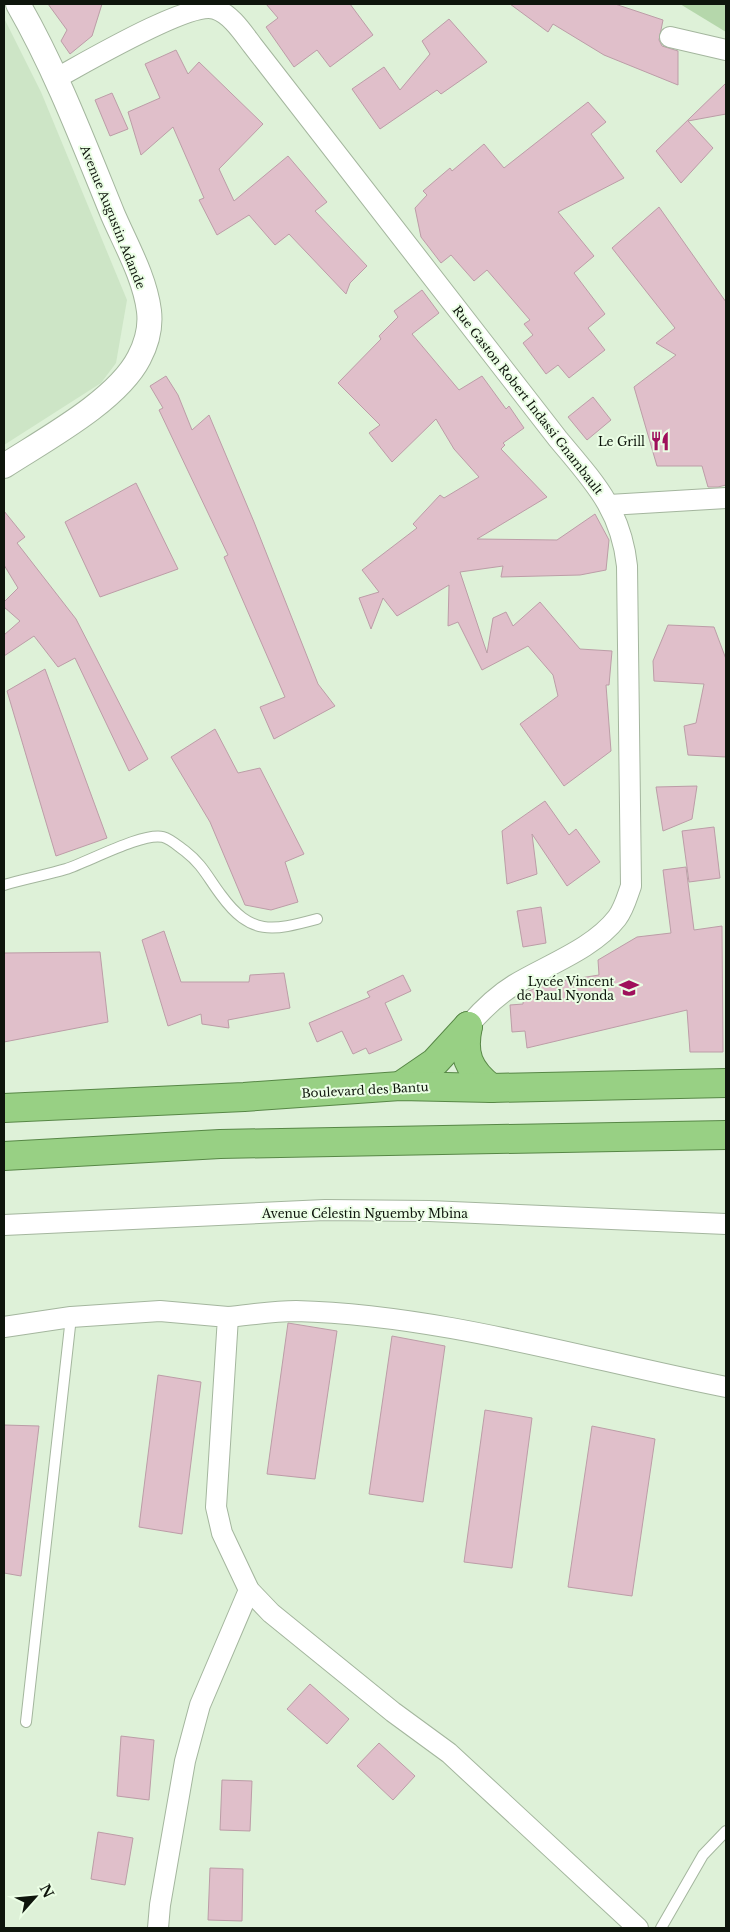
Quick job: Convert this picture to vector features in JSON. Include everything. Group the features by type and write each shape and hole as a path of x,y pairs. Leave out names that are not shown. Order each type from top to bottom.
{"highway":[{"path":"400,1086 435,1062 468,1026"},
{"path":"468,1026 465,1048 468,1060 481,1080 491,1088"},
{"name":"Boulevard des Bantu","path":"4,1108 244,1097 400,1086 491,1088 726,1083"},
{"path":"4,1156 220,1144 726,1135"}],"street":[{"name":"Avenue Augustin Adande","path":"4,466 110,394 138,360 147,341 149,328 149,310 135,266 55,78 18,4"},
{"name":"Rue Gaston Robert Indassi Gnambault","path":"55,78 187,11 214,9 240,28 558,439 594,482 609,505 623,537 627,566 631,886 618,917 605,930 576,950 513,986 495,999 468,1026"},
{"path":"670,37 726,50"},
{"path":"609,505 726,498"},
{"name":"Avenue Célestin Nguemby Mbina","path":"4,1225 227,1213 325,1210 429,1211 726,1224"},
{"path":"4,1327 71,1317 160,1311 228,1316 294,1311 359,1315 488,1335 726,1387"},
{"path":"228,1316 216,1507 222,1533 249,1590 279,1619 393,1712 449,1753 638,1928"},
{"path":"158,1928 163,1888 190,1742 200,1705 249,1590"}],"lane":[{"path":"4,885 66,869 144,838 163,837 194,858 208,874 220,895 243,921 263,928 290,926 317,919"},
{"path":"26,1722 71,1317"},
{"path":"661,1928 703,1854 726,1831"}],"shaded area":[{"path":"680,4 726,4 726,32"},
{"path":"4,18 41,92 127,300 116,363 101,383 4,445"}],"building":[{"path":"48,4 102,4 92,36 70,54 61,41 67,30"},
{"path":"266,4 350,4 373,35 330,67 317,50 294,67 266,27 278,18"},
{"path":"510,4 615,4 663,20 659,40 662,46 678,51 678,85 604,55 553,24 548,32"},
{"path":"449,19 487,62 441,94 437,90 380,129 352,89 384,67 400,90 430,54 422,41"},
{"path":"176,50 188,74 199,62 263,124 219,169 234,201 288,156 327,202 315,211 367,266 350,283 346,294 289,234 275,245 249,215 217,235 199,200 204,198 173,127 141,155 128,112 160,98 145,64"},
{"path":"726,83 726,114 688,121 713,148 681,183 656,151"},
{"path":"112,93 128,129 110,136 95,100"},
{"path":"588,102 606,122 591,134 624,178 558,212 594,256 574,273 605,314 588,328 605,350 569,378 558,365 546,374 523,343 533,335 524,324 530,320 487,270 474,281 451,255 441,263 421,237 415,208 427,195 423,191 450,168 452,171 484,144 504,168"},
{"path":"659,207 726,302 726,485 718,487 708,487 702,466 657,466 634,387 676,355 656,343 675,328 612,248"},
{"path":"422,290 439,313 412,334 459,390 482,376 506,409 509,406 524,428 503,443 505,445 501,449 547,497 477,539 557,540 595,514 609,540 606,570 580,575 501,577 503,566 460,572 487,653 493,618 506,612 513,626 540,602 580,649 612,651 609,685 606,685 611,751 564,786 520,724 558,696 553,675 528,646 482,670 458,622 448,626 449,585 397,616 383,598 371,629 359,598 379,592 362,570 417,528 413,524 440,495 444,498 479,477 454,449 436,419 392,462 369,433 380,425 338,383 381,339 379,336 398,317 394,311"},
{"path":"166,376 178,395 192,430 209,415 254,522 318,684 335,706 274,739 260,707 285,697 224,557 228,555 159,410 163,408 150,386"},
{"path":"593,397 611,420 587,440 568,417"},
{"path":"136,483 178,569 100,597 65,522"},
{"path":"4,511 25,537 17,543 76,619 148,759 129,771 75,658 58,667 34,636 4,656 4,635 20,621 4,607 4,602 18,588 4,565"},
{"path":"668,625 714,627 726,659 726,757 688,755 684,726 696,723 704,684 654,681 653,661"},
{"path":"45,669 107,838 56,856 7,691"},
{"path":"215,729 238,773 260,768 304,854 285,862 298,902 271,910 245,905 210,822 171,757"},
{"path":"697,786 692,819 663,831 656,787"},
{"path":"545,801 569,835 576,829 600,862 567,886 532,834 537,874 507,884 502,831"},
{"path":"714,827 720,878 689,882 682,831"},
{"name":"Lycée Vincent de Paul Nyonda","path":"686,867 694,930 722,926 723,1052 690,1052 687,1010 527,1048 525,1031 512,1032 510,1005 523,1004 524,993 548,983 599,975 598,960 637,937 671,933 663,870"},
{"path":"541,907 546,943 523,947 517,911"},
{"path":"164,931 181,982 249,982 250,975 284,973 290,1008 228,1020 229,1028 202,1024 201,1014 168,1026 142,940"},
{"path":"100,952 108,1022 4,1042 4,953"},
{"path":"403,975 411,991 385,1003 402,1040 369,1054 366,1048 353,1054 342,1031 317,1042 309,1023 370,997 367,992"},
{"path":"288,1323 337,1331 315,1479 267,1474"},
{"path":"392,1336 445,1346 423,1502 369,1494"},
{"path":"158,1375 201,1382 182,1534 139,1527"},
{"path":"485,1410 532,1418 512,1568 464,1562"},
{"path":"4,1425 39,1426 21,1576 4,1573"},
{"path":"592,1426 655,1439 632,1596 568,1587"},
{"path":"310,1684 349,1719 327,1744 287,1709"},
{"path":"121,1736 154,1740 149,1800 117,1796"},
{"path":"379,1743 415,1776 393,1800 357,1766"},
{"path":"222,1780 252,1781 250,1831 220,1830"},
{"path":"98,1832 133,1838 125,1885 91,1879"},
{"path":"210,1868 243,1869 242,1921 208,1920"}],"place":[{"name":"Le Grill","path":"660,441"},
{"name":"Lycée Vincent de Paul Nyonda","path":"629,988"}]}
